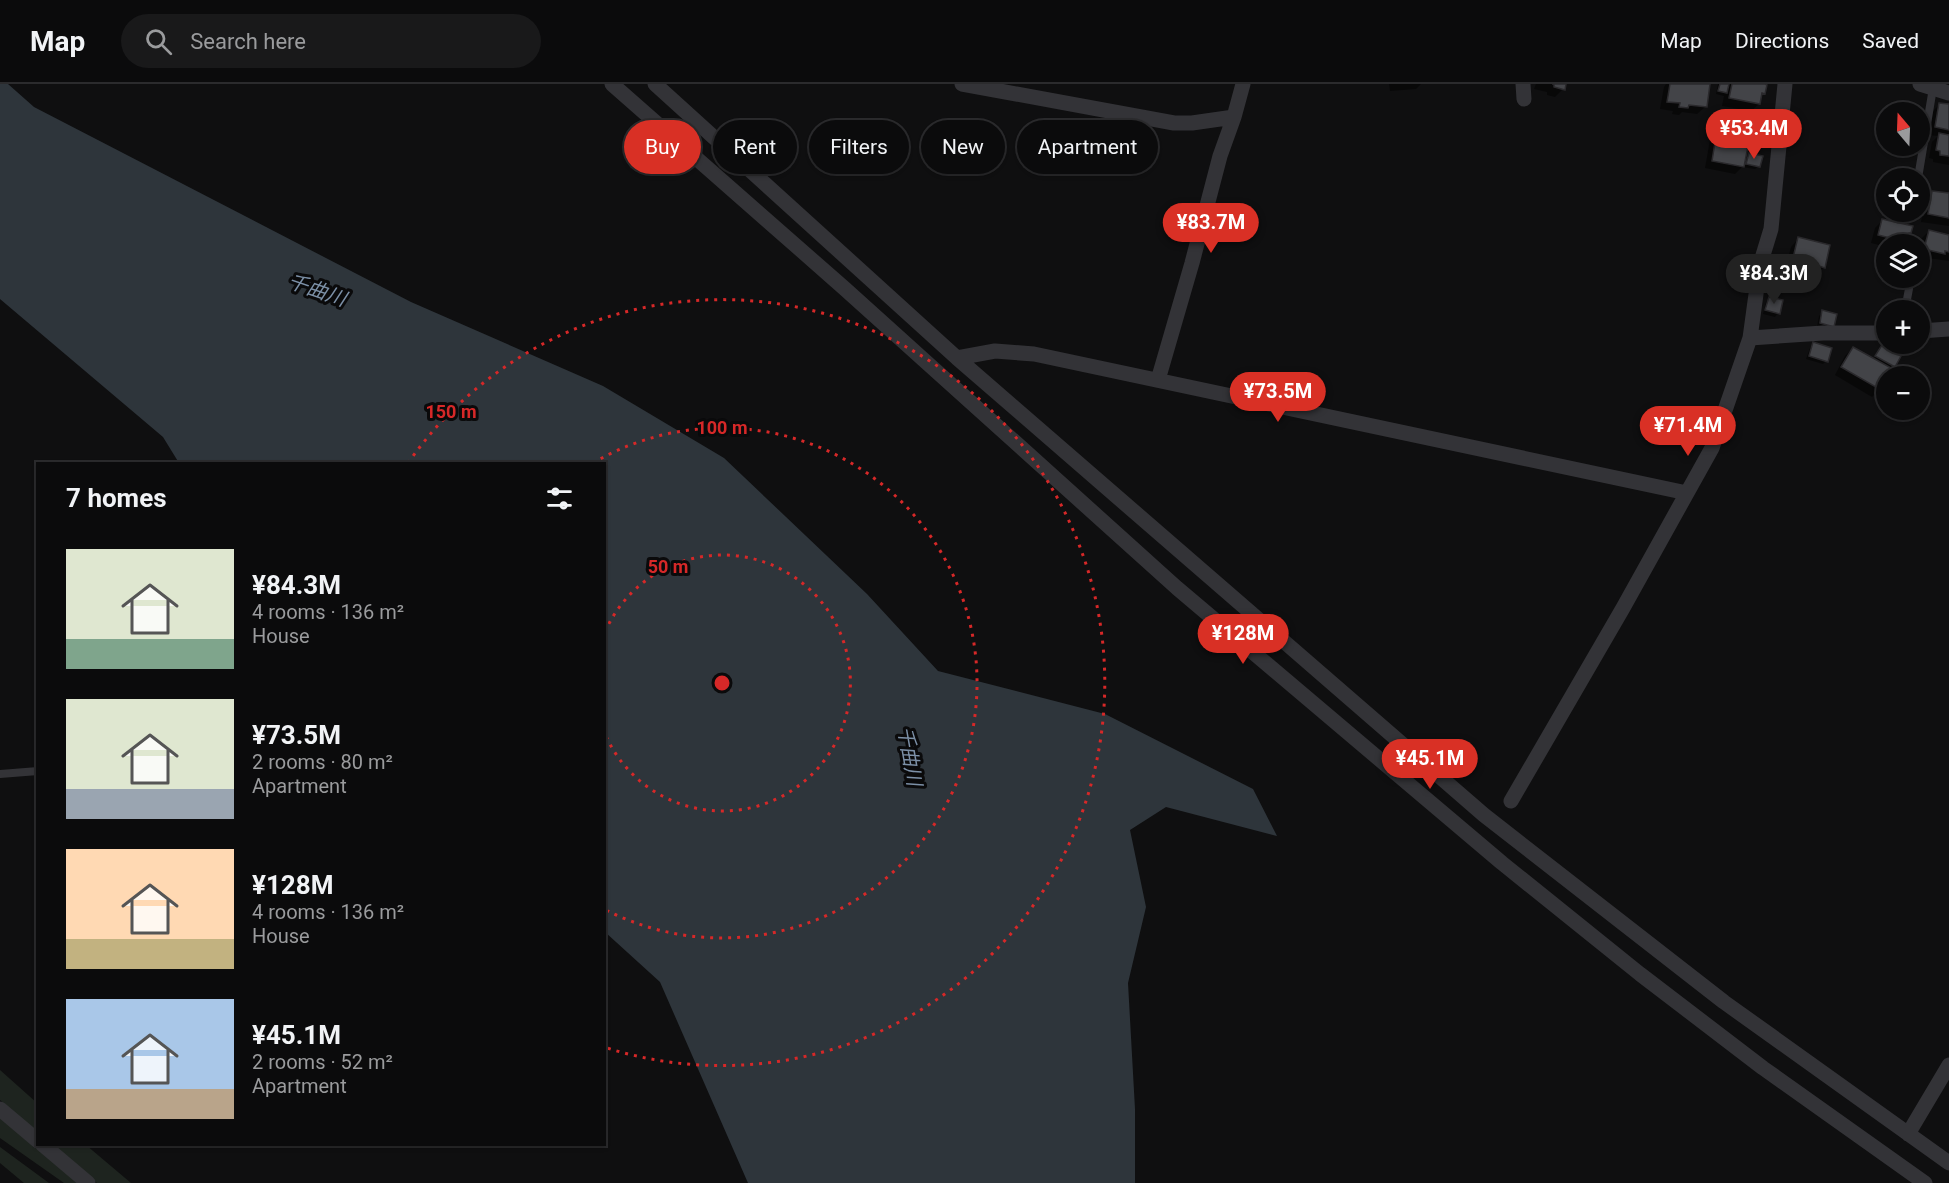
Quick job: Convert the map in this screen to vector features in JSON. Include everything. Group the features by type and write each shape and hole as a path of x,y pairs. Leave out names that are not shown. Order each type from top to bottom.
{"street":[{"path":"612,84 844,288 1178,588 1493,855 1640,974 1763,1068 1925,1183"},
{"path":"656,84 957,358 1484,815 1724,1002 1949,1163"},
{"path":"962,84 1174,123 1234,117"},
{"path":"1158,380 1220,156 1243,84"},
{"path":"1511,801 1623,608 1712,448 1750,338 1760,265 1771,230 1785,84"},
{"path":"1926,86 1949,93"},
{"path":"1930,330 1949,329"},
{"path":"1750,338 1823,333 1876,333"},
{"path":"957,358 995,351 1034,354 1687,493"},
{"path":"1908,1134 1949,1065"},
{"path":"0,1109 36,1139"},
{"path":"44,1146 88,1183"}],"lane":[{"path":"1919,168 1926,86"},
{"path":"0,774 36,771"}],"shaded area":[{"path":"0,1070 36,1102 36,1131 0,1100"},
{"path":"0,1117 80,1183 64,1183 0,1138"},
{"path":"53,1146 87,1146 131,1183 97,1183"},
{"path":"0,1147 49,1183 24,1183 0,1163"}],"water":[{"name":"千曲川","path":"0,84 8,84 34,107 411,302 603,386 724,458 867,594 938,671 1105,714 1253,789 1277,836 1166,807 1130,830 1146,907 1128,983 1135,1109 1135,1183 748,1183 660,982 606,933 606,462 178,462 163,437 0,299"}],"building":[{"path":"1554,84 1566,84 1565,90 1554,87"},
{"path":"1670,84 1710,84 1707,107 1689,105 1688,108 1679,107 1680,103 1667,102"},
{"path":"1720,84 1729,84 1727,93 1718,91"},
{"path":"1732,84 1767,85 1765,94 1762,93 1760,104 1729,98"},
{"path":"1939,103 1949,104 1949,130 1935,127"},
{"path":"1733,117 1753,121 1750,135 1731,131"},
{"path":"1717,130 1750,136 1744,167 1712,161"},
{"path":"1939,133 1949,135 1949,156 1940,155 1940,151 1936,150"},
{"path":"1749,153 1763,156 1760,167 1746,164"},
{"path":"1932,191 1949,193 1949,218 1930,214"},
{"path":"1881,222 1913,226 1909,234 1878,234"},
{"path":"1929,230 1949,235 1949,252 1945,251 1945,254 1930,250 1930,234 1928,234"},
{"path":"1798,237 1830,245 1825,268 1793,258"},
{"path":"1769,297 1783,300 1780,314 1765,310"},
{"path":"1822,310 1837,314 1834,327 1820,323"},
{"path":"1813,342 1832,348 1828,362 1809,356"},
{"path":"1853,347 1888,366 1876,366 1876,387 1841,367"},
{"path":"1876,354 1898,354 1901,356 1896,366 1893,366 1875,356"}]}
